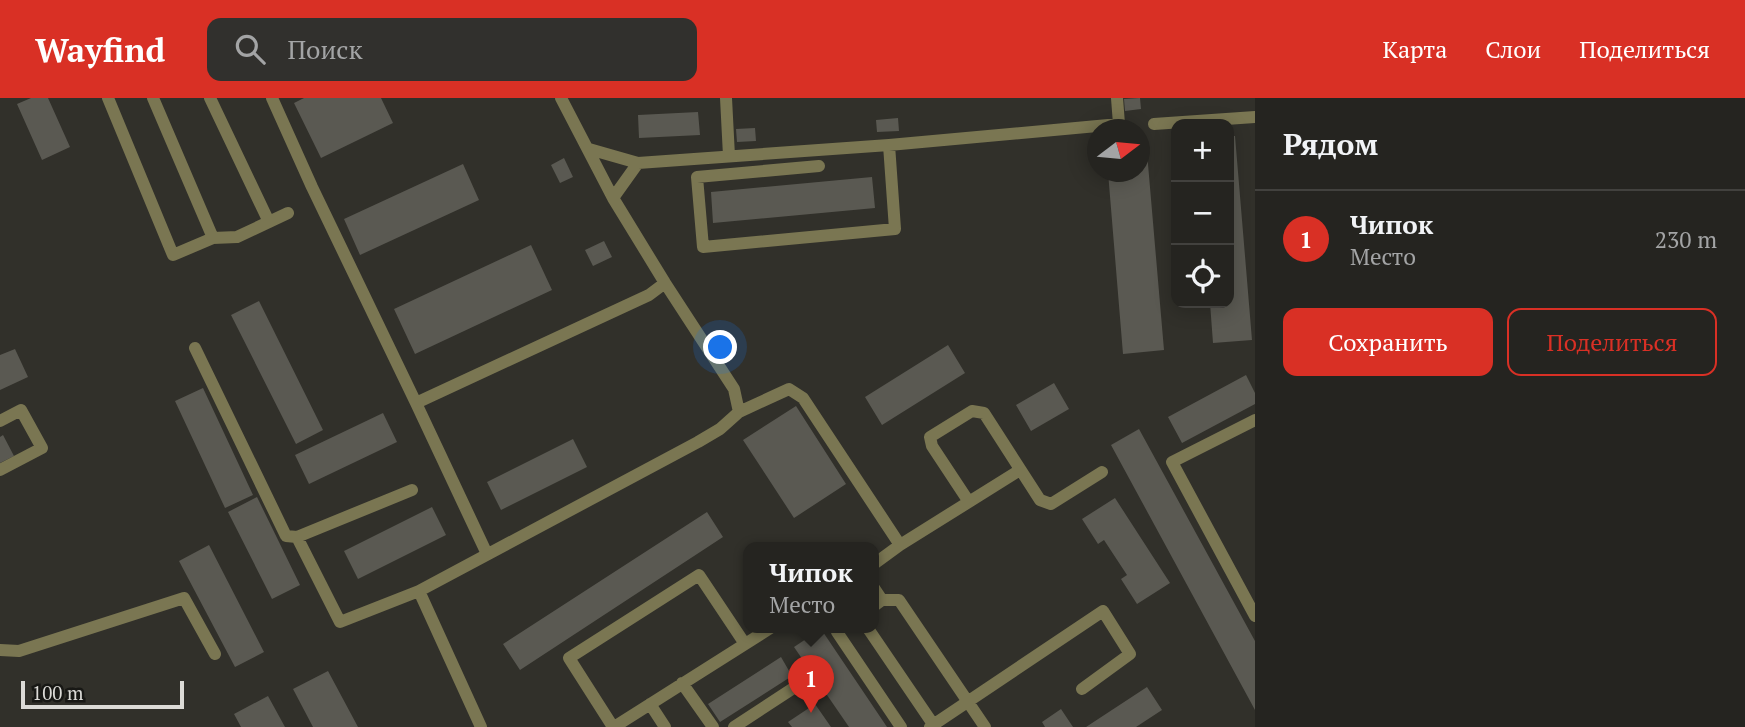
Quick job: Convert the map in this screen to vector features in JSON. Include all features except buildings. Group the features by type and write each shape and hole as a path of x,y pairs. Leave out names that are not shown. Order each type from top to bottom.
{"street":[{"path":"108,98 173,255 213,238 237,237 288,213"},
{"path":"153,98 213,238"},
{"path":"210,98 269,222"},
{"path":"272,98 487,554"},
{"path":"561,98 613,198 734,389 738,412"},
{"path":"726,98 729,156"},
{"path":"589,149 638,163 889,145 1119,124 1117,98"},
{"path":"1154,124 1255,117"},
{"path":"819,166 697,177 703,247 895,229 889,145"},
{"path":"613,198 638,163"},
{"path":"416,403 649,295 665,283"},
{"path":"195,348 286,536 297,537 412,490"},
{"path":"297,537 340,622 419,590 698,442 720,429 738,412 789,389 803,398 900,545"},
{"path":"0,421 21,410 42,448 0,470"},
{"path":"969,502 932,446 930,437 972,411 984,413 1040,500 1051,504 1102,472"},
{"path":"1255,420 1172,461 1255,616"},
{"path":"879,560 1020,470"},
{"path":"745,644 699,575 569,658 614,727 762,633"},
{"path":"419,590 481,727"},
{"path":"0,650 19,651 184,598 215,654"},
{"path":"879,603 899,600 985,727"},
{"path":"871,633 933,726 1103,611 1130,654 1082,689"},
{"path":"838,633 901,727"},
{"path":"682,683 713,727"},
{"path":"734,727 792,689"},
{"path":"650,704 665,727"}],"place":[{"name":"Чипок","path":"811,713"}]}
